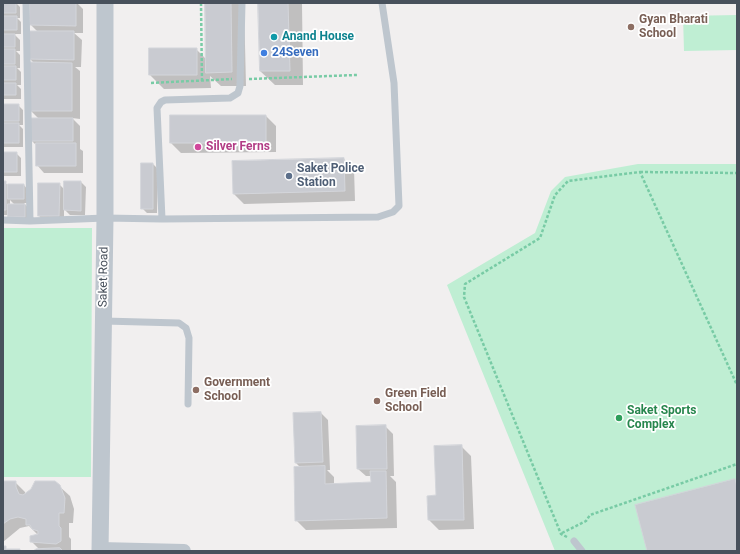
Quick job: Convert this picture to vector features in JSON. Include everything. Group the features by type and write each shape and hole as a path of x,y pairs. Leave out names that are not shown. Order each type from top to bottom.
{"street":[{"name":"Saket Road","path":"100,550 105,218 105,3"},
{"path":"100,550 184,551"}],"lane":[{"path":"26,3 30,221"},
{"path":"162,219 158,105 165,100 230,98 238,93 241,79 242,3"},
{"path":"3,220 30,221 105,218 162,219 378,217 392,212 399,206 394,83 382,3"},
{"path":"104,321 179,323 186,328 189,338 188,404"},
{"path":"574,542 582,551"}],"path":[{"path":"201,3 202,81"},
{"path":"150,83 357,75"},
{"path":"737,173 640,172 568,181 555,195 540,238 465,284 464,297 561,534 586,521 590,515 737,464"},
{"path":"640,172 737,385"}],"green space":[{"path":"737,15 737,50 684,51 683,16"},
{"name":"Saket Sports Complex","path":"638,164 737,164 737,551 555,551 447,285 535,233 551,191 565,177"},
{"path":"3,228 92,228 91,477 3,477"}],"building":[{"path":"3,3 16,3 16,13 3,13"},
{"path":"30,3 76,3 76,26 30,25"},
{"path":"205,3 231,3 232,72 206,73"},
{"name":"Anand House","path":"258,3 288,3 290,71 260,71"},
{"path":"3,16 17,16 17,30 3,30"},
{"path":"29,31 74,31 74,60 29,59"},
{"path":"3,34 15,34 15,47 3,47"},
{"path":"149,48 197,48 197,75 149,75"},
{"path":"3,49 15,49 15,64 3,64"},
{"path":"30,62 72,63 72,111 30,111"},
{"path":"3,66 16,66 16,80 3,80"},
{"path":"3,83 16,83 16,95 3,95"},
{"path":"3,104 19,104 19,121 3,121"},
{"path":"170,115 266,115 266,143 170,143"},
{"path":"31,118 73,118 73,141 31,141"},
{"path":"3,123 19,123 19,143 3,143"},
{"path":"36,143 76,143 76,166 36,166"},
{"path":"3,152 17,152 17,172 3,172"},
{"name":"Saket Police Station","path":"344,158 345,191 233,194 232,161"},
{"path":"141,163 153,163 153,209 141,209"},
{"path":"3,181 6,181 6,210 3,210"},
{"path":"64,181 81,181 81,211 64,210"},
{"path":"38,183 60,183 59,216 38,216"},
{"path":"8,184 24,184 24,199 8,199"},
{"path":"8,204 25,204 25,217 8,217"},
{"path":"321,412 323,462 295,463 293,413"},
{"path":"386,425 387,469 357,469 356,426"},
{"path":"462,445 464,520 428,520 427,496 436,495 434,446"},
{"path":"325,466 325,484 371,482 370,471 386,471 387,518 295,521 294,467"},
{"path":"735,479 737,487 737,551 647,551 635,505"},
{"path":"3,481 16,481 16,487 19,494 23,495 31,489 35,481 55,481 60,485 65,498 64,513 59,513 61,541 56,544 30,542 30,536 38,534 38,531 32,529 30,525 26,525 26,519 18,517 10,519 3,524"},
{"path":"3,546 6,546 6,549 20,549 20,551 3,551"},
{"path":"60,548 63,551 33,551 36,549"}],"place":[{"name":"Gyan Bharati School","path":"631,27"},
{"name":"Anand House","path":"274,37"},
{"name":"24Seven","path":"264,53"},
{"name":"Silver Ferns","path":"198,147"},
{"name":"Saket Police Station","path":"289,176"},
{"name":"Government School","path":"196,390"},
{"name":"Green Field School","path":"377,401"},
{"name":"Saket Sports Complex","path":"619,418"}]}
